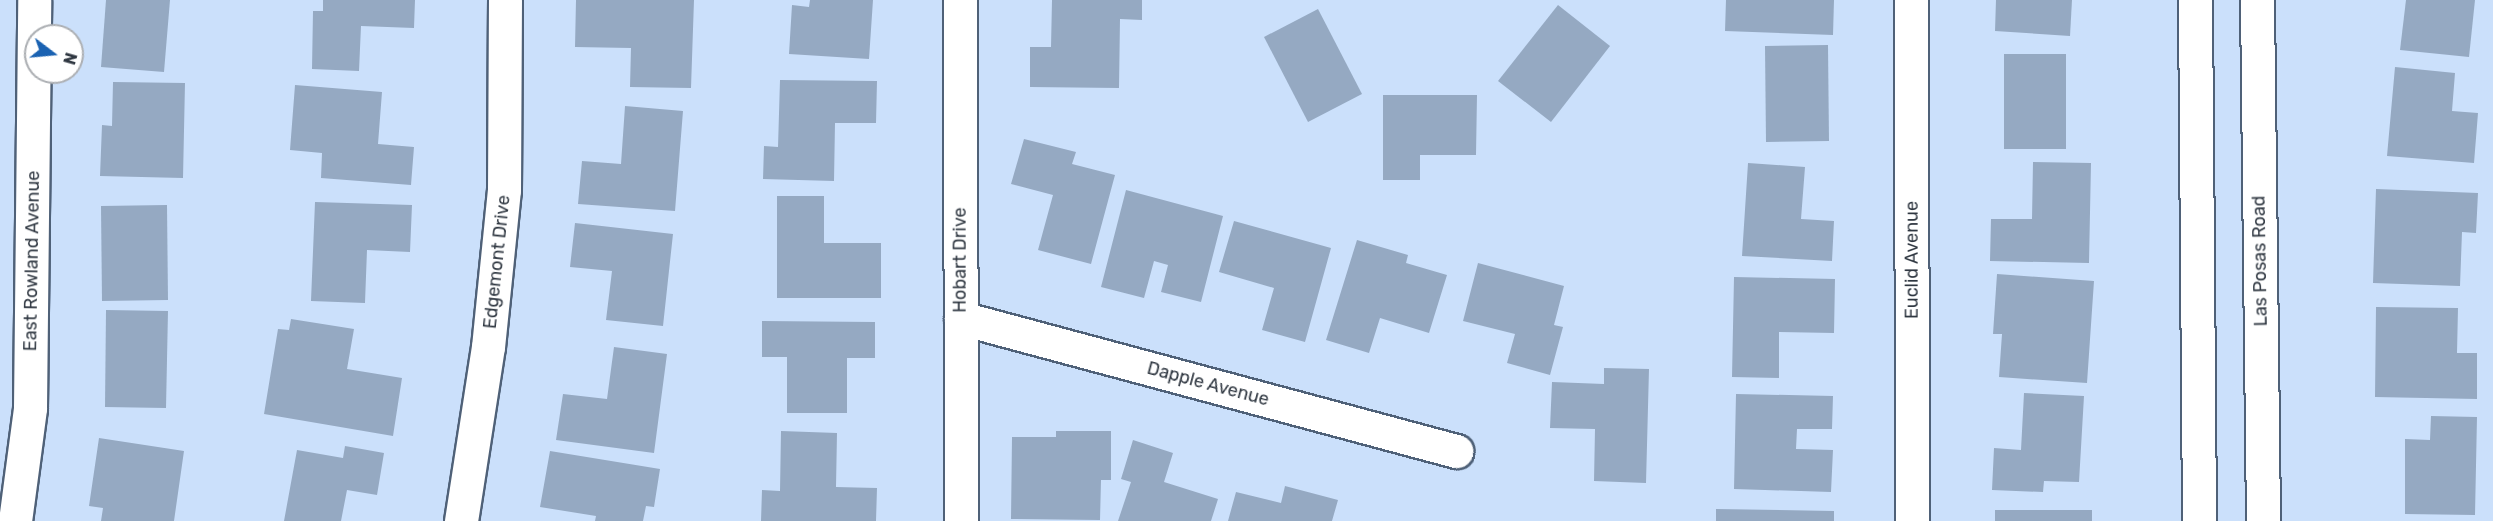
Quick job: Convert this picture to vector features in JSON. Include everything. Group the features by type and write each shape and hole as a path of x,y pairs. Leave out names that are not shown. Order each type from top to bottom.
{"street":[{"name":"East Rowland Avenue","path":"15,521 30,408 34,0"},
{"name":"Edgemont Drive","path":"461,521 488,347 504,190 505,0"},
{"name":"Hobart Drive","path":"960,0 961,521"},
{"name":"Euclid Avenue","path":"1911,0 1912,521"},
{"path":"2195,0 2199,521"},
{"name":"Las Posas Road","path":"2257,0 2263,521"},
{"name":"Dapple Avenue","path":"961,318 1456,451"}],"building":[{"path":"106,0 170,0 164,72 101,67"},
{"path":"323,0 415,0 414,28 361,26 359,71 312,69 313,11 323,11"},
{"path":"576,0 694,0 691,88 630,87 631,48 575,47"},
{"path":"810,0 873,0 869,59 789,54 792,5 809,7"},
{"path":"1052,0 1142,0 1142,20 1120,19 1119,88 1030,87 1030,47 1051,47"},
{"path":"1726,0 1834,0 1833,35 1725,31"},
{"path":"1996,0 2072,0 2070,36 1995,31"},
{"path":"2406,0 2475,0 2469,57 2400,50"},
{"path":"1558,5 1610,46 1551,122 1498,81"},
{"path":"1318,9 1362,94 1308,122 1264,37"},
{"path":"1828,45 1829,141 1766,142 1765,46"},
{"path":"2004,54 2066,54 2066,149 2004,149"},
{"path":"2395,67 2455,73 2452,111 2478,113 2474,163 2387,156"},
{"path":"780,80 877,81 876,123 835,123 834,181 763,179 764,146 778,147"},
{"path":"113,82 185,83 183,178 100,176 102,125 112,126"},
{"path":"295,85 382,92 378,144 414,147 411,185 321,178 322,153 290,150"},
{"path":"1383,95 1477,95 1476,155 1420,155 1420,180 1383,180"},
{"path":"625,106 683,111 675,211 578,204 582,161 621,164"},
{"path":"1024,139 1076,152 1072,164 1115,175 1091,264 1038,250 1053,195 1011,184"},
{"path":"2033,162 2091,163 2089,263 1990,261 1991,219 2032,219"},
{"path":"1748,163 1805,167 1801,219 1834,221 1832,261 1742,256"},
{"path":"2376,189 2478,193 2476,233 2462,232 2460,286 2373,283"},
{"path":"1126,190 1223,216 1201,302 1161,292 1168,265 1154,261 1144,298 1101,287"},
{"path":"777,196 824,196 824,243 881,243 881,298 777,298"},
{"path":"315,202 412,205 410,252 367,250 365,303 311,301"},
{"path":"167,205 168,300 102,301 101,206"},
{"path":"1234,221 1331,248 1305,342 1262,330 1274,288 1219,272"},
{"path":"575,223 673,234 663,326 606,320 612,271 570,267"},
{"path":"1357,240 1408,255 1406,263 1447,275 1429,333 1380,318 1369,353 1326,340"},
{"path":"1478,263 1564,286 1554,325 1563,327 1550,375 1507,363 1515,334 1463,321"},
{"path":"1997,274 2094,281 2087,383 1999,377 2002,334 1993,334"},
{"path":"1734,277 1835,279 1834,333 1779,332 1779,378 1732,377"},
{"path":"2376,307 2458,308 2457,353 2477,353 2477,399 2375,397"},
{"path":"106,310 168,311 166,408 105,407"},
{"path":"291,319 354,329 347,369 402,378 393,436 264,414 278,329 289,330"},
{"path":"762,321 875,322 875,358 847,358 847,413 787,413 787,357 762,357"},
{"path":"614,347 667,354 654,453 556,440 563,394 607,399"},
{"path":"1604,368 1649,369 1646,483 1594,481 1595,429 1550,428 1552,382 1604,384"},
{"path":"2024,393 2084,396 2079,482 2044,481 2043,492 1992,490 1994,448 2021,450"},
{"path":"1736,394 1833,396 1832,429 1797,429 1796,449 1833,450 1831,492 1734,489"},
{"path":"2431,416 2477,417 2475,515 2405,514 2405,439 2430,440"},
{"path":"781,431 837,433 836,487 877,488 876,521 761,521 762,490 780,491"},
{"path":"1056,431 1111,431 1111,480 1101,480 1100,520 1011,519 1012,437 1056,437"},
{"path":"99,438 184,451 174,521 101,521 103,508 89,506"},
{"path":"1133,440 1173,453 1164,482 1218,499 1211,521 1118,521 1131,482 1121,479"},
{"path":"345,446 384,453 377,495 347,490 341,521 284,521 297,450 343,458"},
{"path":"550,451 660,469 654,507 646,506 643,521 595,521 596,516 540,507"},
{"path":"1285,486 1338,500 1332,521 1228,521 1236,492 1281,503"},
{"path":"1716,509 1834,511 1834,521 1716,521"},
{"path":"1995,510 2092,510 2092,521 1995,521"}]}
